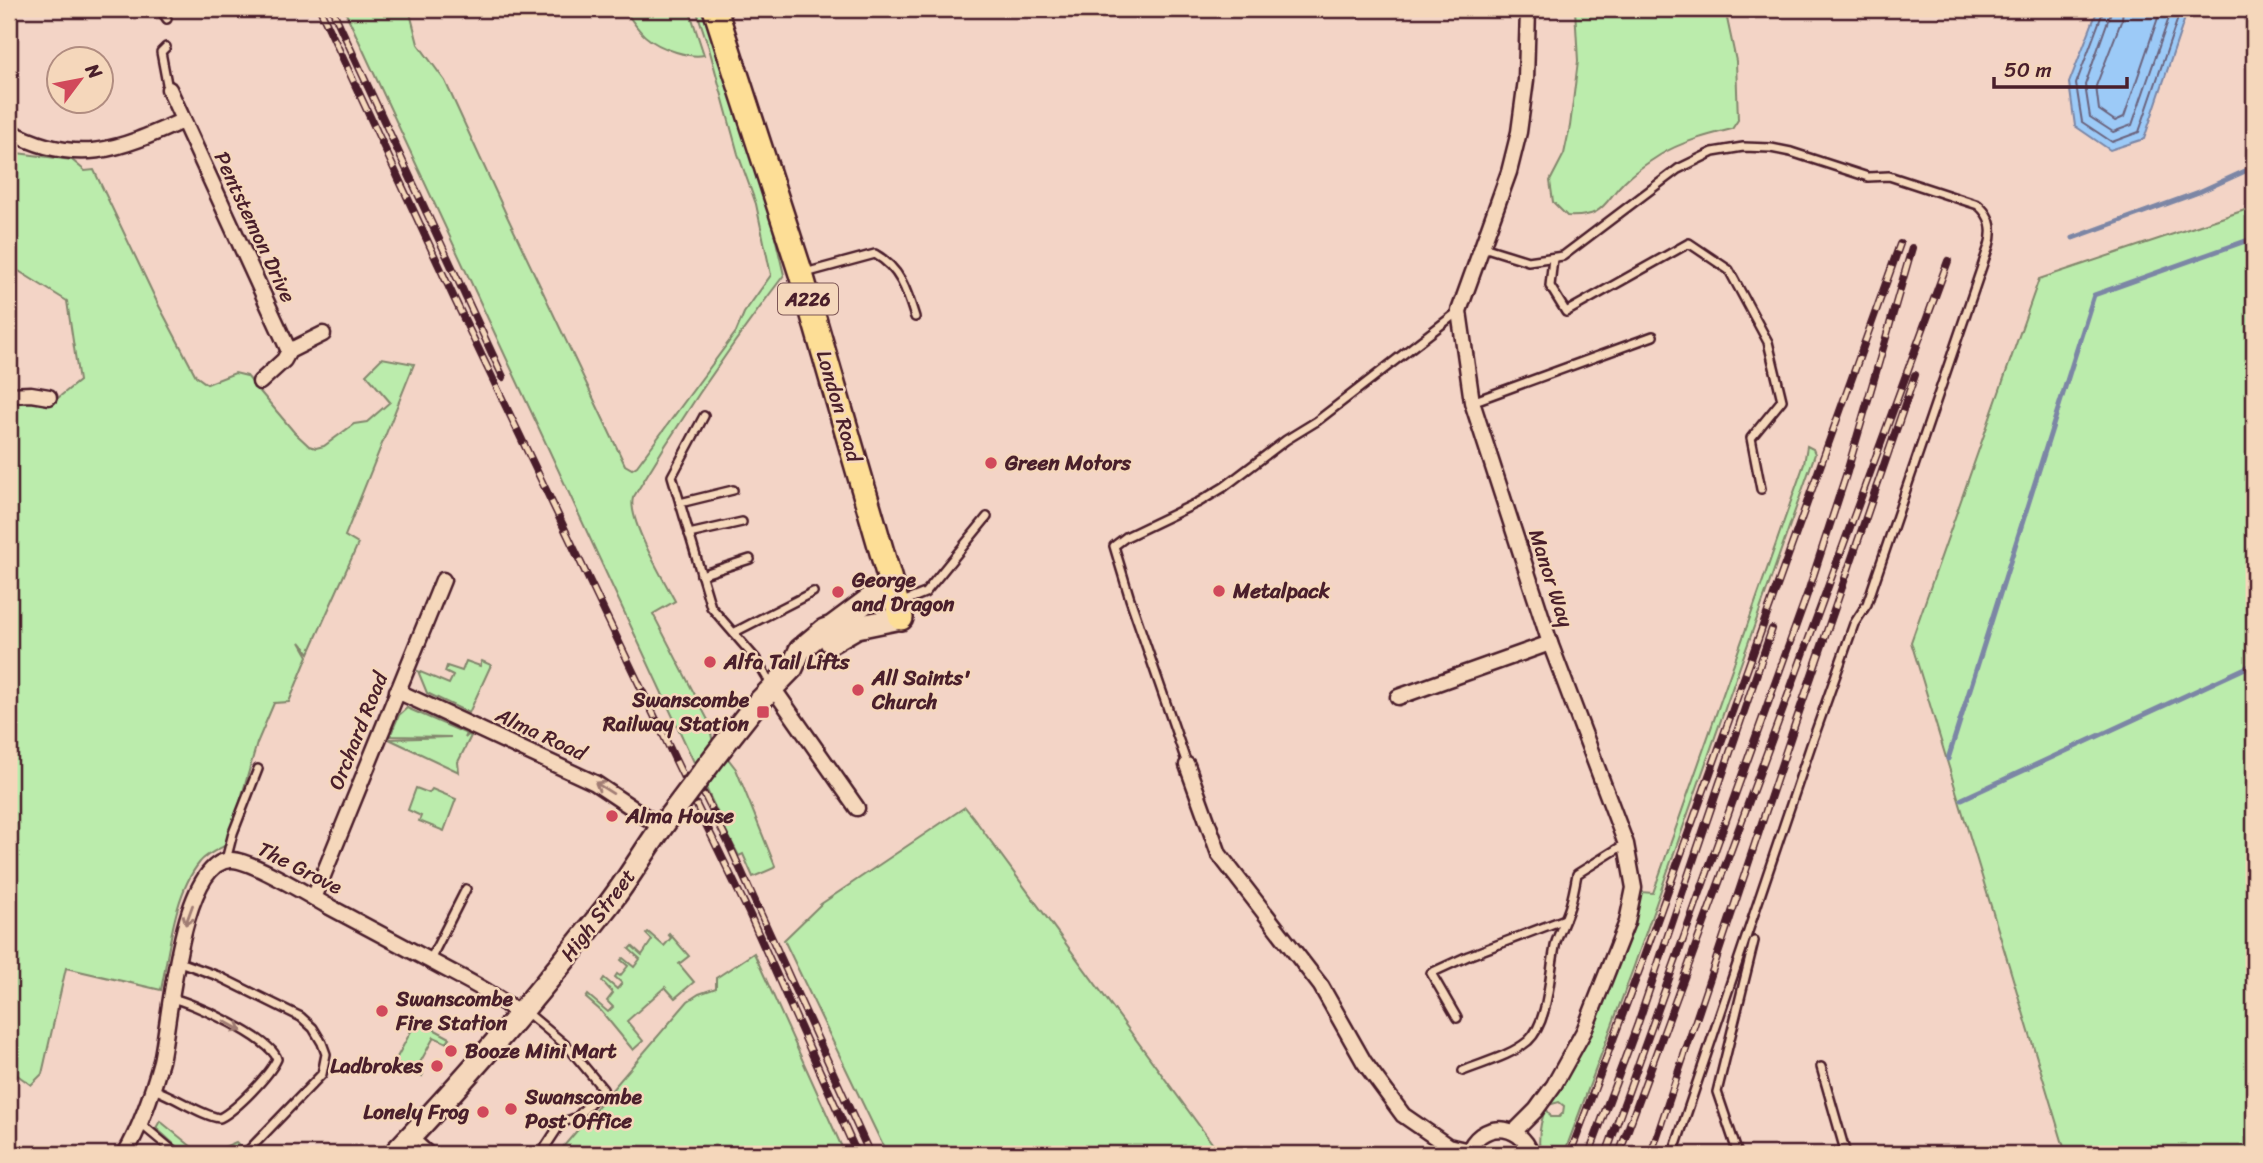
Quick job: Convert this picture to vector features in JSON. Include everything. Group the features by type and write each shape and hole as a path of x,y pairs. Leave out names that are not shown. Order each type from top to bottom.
{"main road":[{"name":"London Road","path":"715,9 801,274 895,597"},
{"name":"High Street","path":"394,1154 447,1100 611,901 661,827 744,718 792,668 800,650 824,630 828,620 895,597"},
{"name":"High Street","path":"792,668 806,663 895,597"}],"street":[{"name":"Manor Way","path":"1514,1132 1536,1110 1554,1085 1584,1031 1627,922 1634,888 1626,844 1550,643 1472,402 1460,311 1509,172 1519,132 1526,80 1528,9"},
{"name":"Pentstemon Drive","path":"169,89 289,351"},
{"path":"9,131 50,147 93,152 129,145 183,121"},
{"path":"260,382 284,360 289,351 323,334"},
{"path":"9,395 49,397"},
{"name":"Orchard Road","path":"314,898 443,580"},
{"path":"1398,697 1550,643"},
{"path":"773,688 857,808"},
{"name":"Alma Road","path":"397,691 596,783 661,827"},
{"path":"1187,765 1219,854 1321,986 1364,1062 1403,1115 1448,1146 1468,1153 1482,1133 1503,1128 1514,1132 1529,1146 1531,1154"},
{"name":"The Grove","path":"125,1154 141,1124 153,1089 163,1049 176,961 188,920 208,872 226,860 245,863 314,898 495,995 521,1012"}],"lane":[{"path":"160,9 167,19"},
{"path":"166,47 161,52 164,76 169,89"},
{"path":"1483,247 1528,261 1563,256 1678,169 1711,153 1736,148 1781,150 1868,177 1889,176 1978,205 1992,224 1989,246 1907,491 1866,607 1853,624 1673,1154"},
{"path":"1553,258 1550,286 1566,312 1689,243 1729,270 1768,342 1782,400 1751,438 1761,489"},
{"path":"801,274 875,254 900,276 915,317"},
{"path":"1187,765 1114,546 1126,537 1224,487 1286,440 1317,421 1460,311"},
{"path":"1472,402 1653,336"},
{"path":"704,416 671,476 711,607 756,659 773,688"},
{"path":"680,503 733,490"},
{"path":"895,597 925,593 987,517"},
{"path":"689,534 743,522"},
{"path":"701,575 750,559"},
{"path":"735,632 813,592"},
{"path":"226,860 233,833 258,769"},
{"path":"1463,1071 1514,1051 1530,1039 1540,1023 1546,1005 1550,970 1577,874 1626,844"},
{"path":"430,960 466,889"},
{"path":"1457,1018 1431,973 1565,919"},
{"path":"1738,1154 1717,1092 1754,941"},
{"path":"176,961 218,976 301,1017 313,1028 326,1054 323,1073 245,1154"},
{"path":"153,1089 209,1116 220,1118 252,1090 277,1059 272,1049 250,1035 187,1002 171,998"},
{"path":"521,1012 568,1047 603,1089 577,1117 561,1123 546,1146"},
{"path":"1821,1067 1846,1154"},
{"path":"141,1124 177,1154"},
{"path":"412,1135 433,1154"}],"green space":[{"path":"344,9 409,9 418,44 445,81 625,465 632,469 637,466 736,332 744,313 771,275 756,204 738,154 696,9 708,9 768,207 784,275 687,412 633,498 633,508 635,520 648,550 675,601 653,614 708,720 712,738 736,769 774,868 753,877 743,854 739,856 726,831"},
{"path":"624,9 689,9 704,55 683,54 651,41"},
{"path":"1575,9 1725,9 1736,61 1738,120 1732,129 1668,150 1628,178 1598,211 1567,216 1553,202 1550,181 1564,154 1570,126 1578,61"},
{"path":"9,152 72,160 85,171 94,170 157,302 196,376 207,384 235,373 247,376 309,446 324,446 354,424 367,422 390,402 366,374 382,358 414,364 345,536 358,544 309,653 300,642 308,656 289,702 274,703 257,743 228,844 203,859 184,890 174,923 161,990 66,968 42,1074 31,1085 9,1069 9,402 53,402 79,381 67,301 9,265"},
{"path":"2254,207 2254,1154 2066,1154 1911,642 2039,279"},
{"path":"1807,446 1813,449 1815,454 1633,969 1564,1154 1540,1154 1540,1131 1546,1108 1551,1117 1559,1117 1563,1113 1564,1106 1559,1102 1548,1105 1577,1058 1600,1010 1628,936 1641,892 1653,893 1804,464"},
{"path":"466,661 480,666 482,661 491,665 469,713 427,693 418,671 449,684 453,676 445,672 447,666 462,671"},
{"path":"407,708 467,734 465,738 471,736 458,762 459,772 389,739 451,737 390,736 399,715"},
{"path":"416,788 429,793 432,789 456,799 444,831 419,821 421,816 408,810"},
{"path":"965,807 1220,1154 887,1154 784,940 821,904"},
{"path":"648,932 664,946 671,938 669,933 689,956 679,964 694,982 675,998 665,987 627,1021 643,1041 633,1050 601,1011 586,998 588,995 608,1012 613,1007 607,1001 613,993 602,981 604,978 617,989 622,983 615,977 617,974 620,976 628,966 621,960 623,958 634,967 640,959 629,949 632,946 642,955 652,940 646,934"},
{"path":"754,953 845,1154 557,1154 688,1001 716,988 716,978"},
{"path":"417,1020 450,1038 447,1043 434,1037 417,1068 422,1076 415,1071 409,1073 395,1061"},
{"path":"160,1121 202,1154 185,1154 156,1128"},
{"path":"236,1142 243,1149 238,1154 211,1153 200,1148 220,1149"}],"water":[{"path":"2098,9 2188,9 2144,139 2110,150 2075,126 2069,83"}],"waterway":[{"path":"2073,238 2199,192 2254,167"},
{"path":"1948,759 2094,295 2254,238"},
{"path":"1962,799 2254,664"},
{"path":"2162,1154 2254,1152"}],"railway":[{"path":"320,9 454,298 684,778"},
{"path":"332,9 503,377"},
{"path":"1570,1154 1640,968 1900,244"},
{"path":"1606,1154 1809,589 1847,472 1912,248"},
{"path":"1619,1154 1948,261"},
{"path":"1651,1154 1915,375"},
{"path":"1589,1154 1637,1026 1772,629"},
{"path":"704,794 870,1154"},
{"path":"696,804 749,913 857,1154"}],"place":[{"name":"Green Motors","path":"991,463"},
{"name":"Metalpack","path":"1219,591"},
{"name":"George and Dragon","path":"838,592"},
{"name":"Alfa Tail Lifts","path":"710,662"},
{"name":"All Saints' Church","path":"858,690"},
{"name":"Swanscombe Railway Station","path":"763,712"},
{"name":"Alma House","path":"612,816"},
{"name":"Swanscombe Fire Station","path":"382,1011"},
{"name":"Booze Mini Mart","path":"451,1051"},
{"name":"Ladbrokes","path":"437,1066"},
{"name":"Swanscombe Post Office","path":"511,1109"},
{"name":"Lonely Frog","path":"483,1112"}]}
